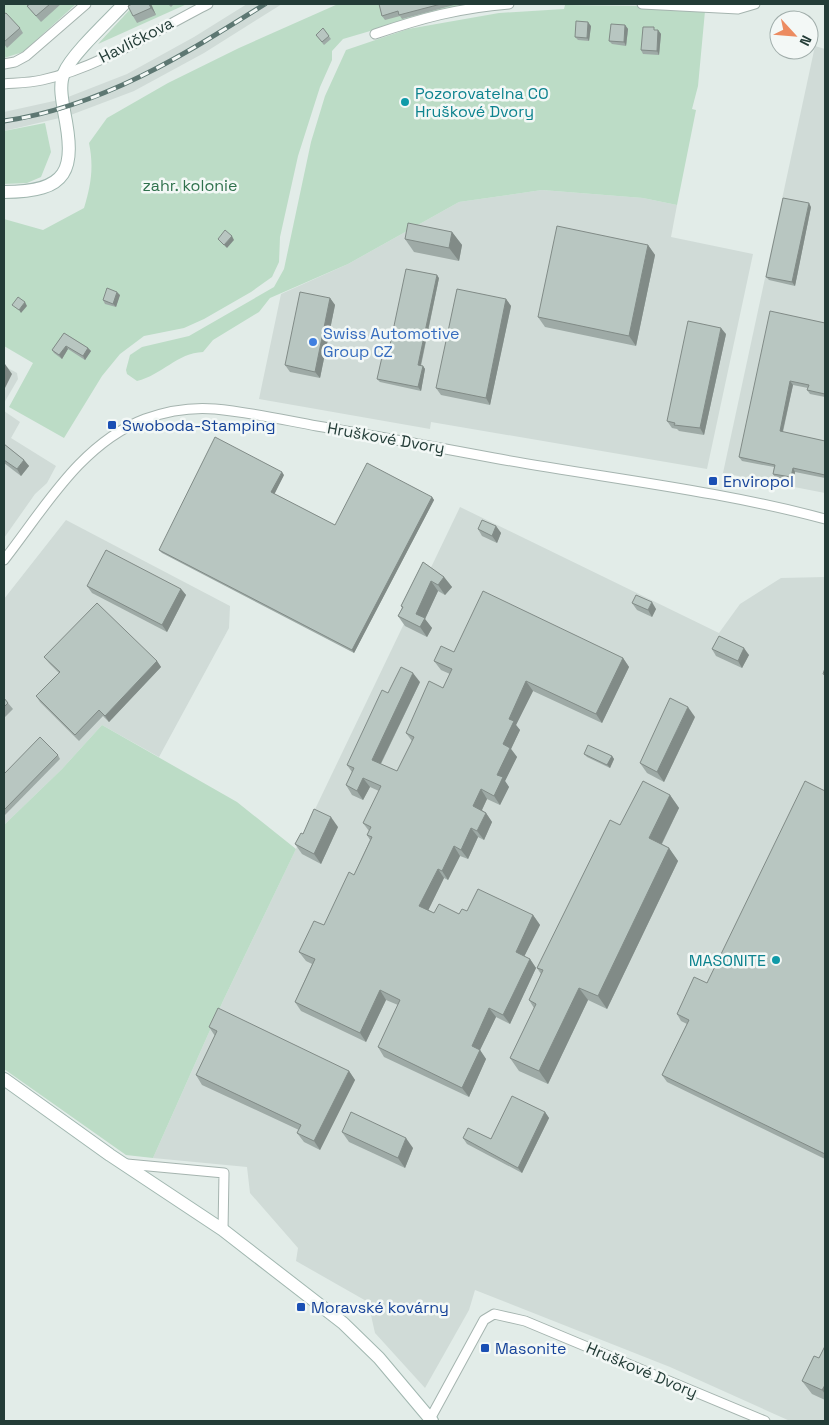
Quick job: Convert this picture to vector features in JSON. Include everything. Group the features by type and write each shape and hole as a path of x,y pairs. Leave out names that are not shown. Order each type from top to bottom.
{"street":[{"path":"4,64 15,62 26,56 86,4"},
{"path":"4,192 38,190 55,182 66,170 69,138 61,93 64,74 74,58 124,4"},
{"name":"Havlíčkova","path":"4,84 42,80 64,74 107,56 208,4"},
{"path":"375,34 469,7 509,4"},
{"path":"642,4 738,9 754,4"},
{"name":"Hruškové Dvory","path":"4,560 72,472 101,444 125,428 144,420 165,413 193,408 238,412 440,447 762,504 825,519"},
{"path":"4,1079 124,1164 223,1230 343,1323 379,1358 431,1420"},
{"path":"124,1164 224,1174 223,1230"},
{"name":"Hruškové Dvory","path":"431,1420 484,1320 494,1314 525,1321 765,1421"}],"shaded area":[{"path":"247,4 282,4 204,53 134,91 68,116 4,131 4,112 63,99 127,74 194,37"},
{"path":"819,47 825,49 825,493 723,473 812,60 819,60"},
{"path":"542,190 643,198 677,205 671,237 753,254 707,469 431,422 430,429 259,399 281,294 348,264 459,202"},
{"path":"4,366 17,373 18,379 4,403"},
{"path":"4,411 20,422 11,438 56,466 47,483 35,494 4,538"},
{"name":"Moravské kovárny","path":"460,507 719,633 740,604 781,578 825,577 825,1421 790,1421 670,1367 475,1290 469,1310 425,1388 375,1333 368,1302 296,1261 298,1248 250,1193 247,1167 153,1158 223,1001"},
{"path":"66,520 230,606 229,628 159,757 102,725 62,769 4,825 4,599"}],"green space":[{"path":"4,4 76,4 23,52 4,58"},
{"path":"135,4 187,4 98,44"},
{"name":"zahr. kolonie","path":"338,4 462,4 343,39 332,51 332,60 320,87 298,156 280,237 279,262 272,277 251,292 204,319 184,328 144,336 120,354 102,376 64,438 9,407 33,363 4,346 4,219 43,230 84,208 91,176 89,143 107,118 168,83 239,48"},
{"path":"565,5 638,6 705,11 698,86 692,109 696,110 677,205 643,198 542,190 459,202 348,264 270,298 259,312 213,340 203,352 185,356 154,374 137,381 127,374 126,370 130,355 142,347 189,336 274,287 284,269 311,142 325,96 346,50 408,29 499,13 564,9"},
{"path":"45,123 51,152 41,177 27,183 4,184 4,131"},
{"path":"102,725 237,802 296,849 223,1001 153,1158 126,1155 4,1069 4,825 62,769"}],"building":[{"path":"30,4 50,4 36,16 27,6"},
{"path":"132,4 149,4 151,8 133,16 128,6"},
{"path":"379,4 441,4 399,15 398,11 382,16"},
{"path":"6,13 20,28 4,42 4,14"},
{"path":"576,21 588,22 587,38 575,37"},
{"path":"611,24 625,25 624,42 609,41"},
{"path":"643,27 654,27 654,30 658,30 657,51 641,50"},
{"path":"323,28 329,36 322,42 316,35"},
{"path":"783,198 809,203 792,282 766,277"},
{"path":"408,223 452,232 449,248 405,239"},
{"path":"557,226 648,245 629,336 538,317"},
{"path":"225,230 232,236 224,245 218,239"},
{"path":"406,269 437,275 418,365 423,366 418,387 377,379 382,357 387,359"},
{"path":"107,288 117,292 113,304 103,300"},
{"path":"457,289 506,299 486,398 436,388"},
{"path":"300,292 330,298 315,372 285,365"},
{"path":"18,297 25,302 19,310 12,305"},
{"path":"770,311 825,323 825,394 807,390 809,385 790,381 780,431 825,441 825,475 793,468 791,477 773,474 775,465 739,457"},
{"path":"688,321 721,328 700,428 674,425 675,423 667,421"},
{"path":"64,333 88,348 83,356 66,346 59,355 52,350"},
{"path":"215,437 282,472 271,492 335,525 367,463 432,497 352,650 159,550"},
{"path":"4,444 24,460 17,469 4,460"},
{"path":"482,520 496,526 492,536 478,529"},
{"path":"106,550 181,589 162,625 87,586"},
{"path":"423,562 444,577 438,585 431,581 416,614 425,618 420,627 398,616"},
{"path":"483,591 623,658 596,714 526,681 509,719 514,721 503,744 510,748 497,775 503,777 494,796 481,789 473,806 486,813 477,831 471,828 461,850 454,846 442,871 438,869 419,906 434,913 439,904 459,914 462,909 467,911 478,889 533,915 516,952 530,959 503,1015 489,1008 472,1046 480,1050 462,1088 378,1047 400,1000 380,990 360,1033 295,1002 315,959 299,952 314,921 324,925 349,872 354,875 372,837 367,835 371,827 363,823 381,786 363,778 357,791 346,785 354,768 347,765 382,690 388,693 401,667 413,673 372,760 397,771 414,737 406,733 429,681 443,688 452,669 434,661 441,646 454,652"},
{"path":"636,595 652,602 648,610 632,603"},
{"path":"97,603 157,661 105,716 99,710 75,735 36,696 60,672 44,657"},
{"path":"719,636 744,648 738,661 712,649"},
{"path":"4,698 8,703 4,707"},
{"path":"670,698 688,707 657,772 640,763"},
{"path":"40,737 58,755 4,810 4,774"},
{"path":"588,745 612,756 607,765 584,754"},
{"path":"643,781 670,795 649,838 669,848 598,996 579,988 539,1071 510,1058 536,1004 529,1000 543,970 537,968 610,820 620,825"},
{"name":"MASONITE","path":"805,781 825,791 825,1154 662,1075 689,1020 677,1014 694,977 707,983"},
{"path":"314,809 331,817 314,854 295,844 301,833 303,834"},
{"path":"218,1008 349,1071 314,1141 297,1133 301,1125 196,1075 217,1031 209,1027"},
{"path":"512,1096 545,1112 518,1168 463,1138 468,1128 491,1139"},
{"path":"351,1112 406,1138 398,1158 342,1132"},
{"path":"825,1346 825,1385 822,1390 802,1381 814,1356 819,1358"}],"railway":[{"path":"4,121 40,114 108,91 172,60 265,4"}],"place":[{"name":"Pozorovatelna CO Hruškové Dvory","path":"405,102"},
{"name":"Swiss Automotive Group CZ","path":"313,342"},
{"name":"Swoboda-Stamping","path":"112,425"},
{"name":"Enviropol","path":"713,481"},
{"name":"MASONITE","path":"776,960"},
{"name":"Moravské kovárny","path":"301,1307"},
{"name":"Masonite","path":"485,1348"}]}
